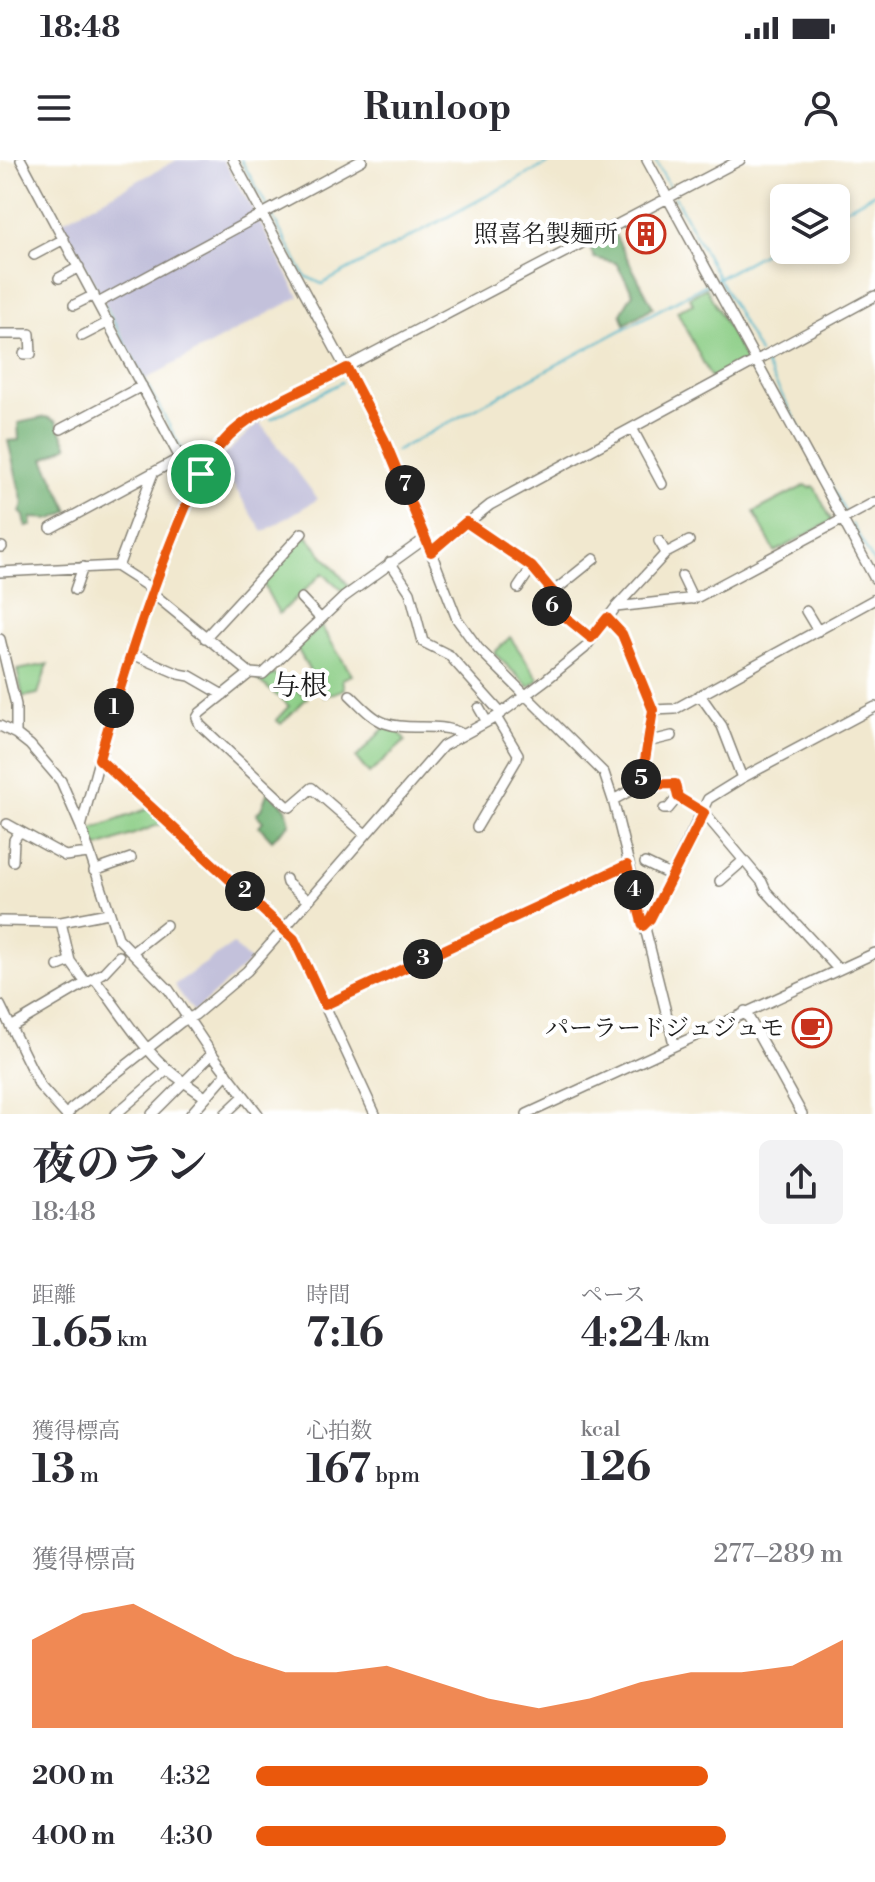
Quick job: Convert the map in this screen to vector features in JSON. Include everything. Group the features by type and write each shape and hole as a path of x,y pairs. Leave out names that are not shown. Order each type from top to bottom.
{"street":[{"path":"21,160 180,458 186,467 201,474"},
{"path":"233,160 384,439 457,619 524,695 604,773 674,1044"},
{"path":"74,305 96,299 362,160"},
{"path":"647,160 875,579"},
{"path":"81,827 130,653 151,592 201,474 239,427 274,405 740,160"},
{"path":"34,255 64,239"},
{"path":"59,278 79,267"},
{"path":"431,552 490,505 875,296"},
{"path":"82,336 109,322"},
{"path":"0,334 30,334 31,354 24,354"},
{"path":"61,429 142,386"},
{"path":"632,428 662,484"},
{"path":"51,528 180,458"},
{"path":"118,567 153,472"},
{"path":"616,607 693,599 875,502"},
{"path":"466,522 532,567 553,592"},
{"path":"205,638 302,533"},
{"path":"0,572 118,567 147,586 250,673 263,674 344,597 426,538"},
{"path":"659,541 666,553"},
{"path":"0,1005 40,1086 66,1114 229,987 284,929 443,746 495,717 585,648 616,607 666,553 689,541"},
{"path":"591,638 546,601 594,559"},
{"path":"390,562 410,592 423,642 449,655 518,754 477,827"},
{"path":"75,590 83,567"},
{"path":"518,588 532,567"},
{"path":"682,576 693,599"},
{"path":"301,598 321,619"},
{"path":"653,710 675,709 875,599"},
{"path":"806,611 818,631"},
{"path":"607,618 622,634 653,710 641,785"},
{"path":"0,639 16,705 16,734"},
{"path":"130,653 190,676 223,695"},
{"path":"250,673 200,713 197,718 200,725 286,805 290,807 312,788 365,834"},
{"path":"350,695 377,720 387,724 439,727 462,734"},
{"path":"700,695 722,726 742,778"},
{"path":"643,926 650,919 704,813 708,799 875,707"},
{"path":"479,708 495,717"},
{"path":"0,726 16,734 49,766 69,796 118,938 169,990 258,1114"},
{"path":"647,742 672,736"},
{"path":"99,759 294,939 375,1114"},
{"path":"69,796 85,789 93,781"},
{"path":"613,800 641,785 680,784 678,797 668,809 664,809"},
{"path":"678,797 704,813 762,882 766,891 838,969"},
{"path":"7,824 65,856 88,853"},
{"path":"13,861 14,840 19,832"},
{"path":"94,871 131,858"},
{"path":"720,881 744,860"},
{"path":"645,863 672,876"},
{"path":"325,1005 627,865"},
{"path":"286,879 308,901"},
{"path":"0,921 61,922 108,913"},
{"path":"61,922 70,961 90,980 146,1050 167,1070 205,1097"},
{"path":"132,952 166,925"},
{"path":"529,1114 875,953"},
{"path":"11,1027 90,980 119,956"},
{"path":"58,966 70,961"},
{"path":"745,1011 802,1114"},
{"path":"152,1114 212,1054"},
{"path":"116,1114 167,1070"},
{"path":"191,1114 227,1073"},
{"path":"225,1114 244,1096"}],"shaded area":[{"path":"177,160 223,160 299,297 146,379 62,221"},
{"path":"259,422 318,499 263,532 218,461"},
{"path":"233,944 250,961 194,1012 174,985"}],"green space":[{"path":"615,235 653,307 625,324 621,313 633,293 616,263 594,258 590,248"},
{"path":"706,288 747,362 712,380 677,311 693,304 690,297"},
{"path":"46,417 56,421 68,446 44,459 69,511 53,519 31,518 32,526 26,526 20,512 23,504 8,441 19,440 18,423"},
{"path":"806,485 810,488 814,486 832,521 775,552 754,512"},
{"path":"306,535 350,587 344,592 323,573 279,614 261,580"},
{"path":"321,626 352,675 342,679 344,689 324,697 297,648"},
{"path":"510,637 538,678 529,687 494,653"},
{"path":"48,664 38,694 23,697 17,670"},
{"path":"274,674 307,698 281,724 276,720 289,706 258,680"},
{"path":"386,726 399,731 405,741 369,774 356,758"},
{"path":"268,791 286,808 290,823 272,840 259,826 263,821 256,814"},
{"path":"150,808 164,823 96,848 89,830"}],"waterway":[{"path":"26,160 97,291"},
{"path":"241,160 268,208"},
{"path":"271,214 305,276 322,284 554,160"},
{"path":"655,160 672,191"},
{"path":"850,206 875,193"},
{"path":"675,197 759,353"},
{"path":"715,280 770,250"},
{"path":"396,451 709,283"},
{"path":"104,304 187,459 193,459"},
{"path":"764,362 846,513"},
{"path":"271,419 342,382"},
{"path":"852,524 875,565"}],"place":[{"name":"照喜名製麺所","path":"646,234"},
{"name":"パーラードジュジュモ","path":"812,1028"}],"district":[{"name":"与根","path":"300,685"}],"route":[{"path":"347,368 384,439 431,552 466,522 532,567 553,592 546,601 591,638 607,618 622,634 653,710 641,785 675,784 678,797 704,813 650,919 643,926 627,865 325,1005 294,939 99,759 151,592 201,474 239,427 274,405 347,368"}]}
